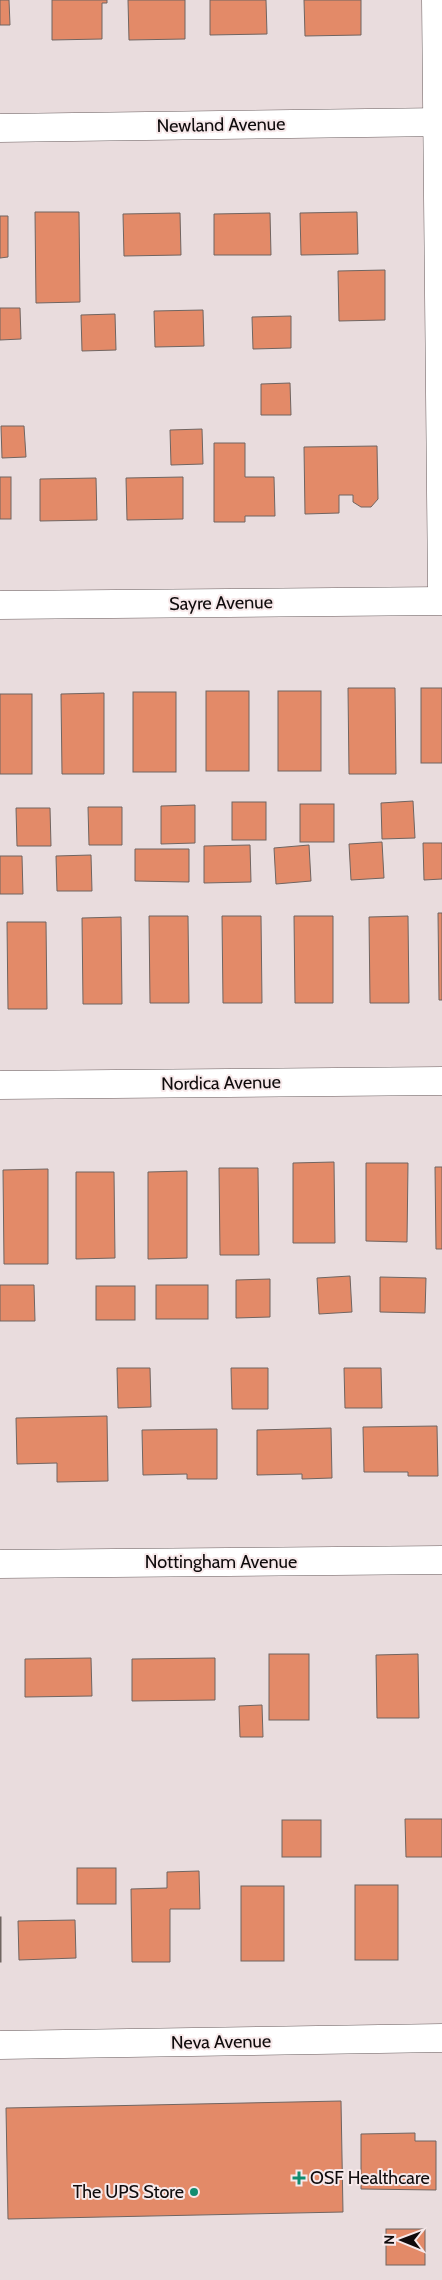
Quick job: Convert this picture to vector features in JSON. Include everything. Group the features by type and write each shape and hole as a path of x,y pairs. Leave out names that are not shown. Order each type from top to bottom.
{"street":[{"path":"436,0 439,122 442,589"},
{"name":"Newland Avenue","path":"0,128 439,122"},
{"name":"Sayre Avenue","path":"0,605 442,601"},
{"name":"Nordica Avenue","path":"0,1085 442,1081"},
{"name":"Nottingham Avenue","path":"0,1564 442,1560"},
{"name":"Neva Avenue","path":"0,2045 442,2038"}],"building":[{"path":"0,0 9,0 10,25 0,25"},
{"path":"52,0 107,0 107,3 102,3 102,39 52,40"},
{"path":"128,0 185,0 185,39 129,40"},
{"path":"210,0 266,0 267,34 210,35"},
{"path":"304,0 361,0 361,35 305,36"},
{"path":"35,212 79,212 80,302 36,303"},
{"path":"357,212 358,254 301,255 300,213"},
{"path":"180,213 181,255 124,256 123,214"},
{"path":"270,213 271,255 214,255 214,214"},
{"path":"0,216 8,216 8,257 0,258"},
{"path":"385,270 385,320 339,321 338,271"},
{"path":"0,308 20,308 21,339 0,340"},
{"path":"203,310 204,346 155,347 154,311"},
{"path":"115,314 116,350 82,351 81,315"},
{"path":"291,316 291,348 253,349 252,317"},
{"path":"290,383 291,415 261,415 261,384"},
{"path":"1,426 24,426 26,457 2,458"},
{"path":"202,429 203,464 171,465 170,430"},
{"path":"214,443 245,443 245,477 274,477 275,516 245,516 245,522 214,522"},
{"path":"377,446 378,499 371,507 361,507 353,502 353,495 339,495 339,513 305,514 304,447"},
{"path":"0,477 11,477 11,519 0,519"},
{"path":"183,477 183,519 127,520 126,478"},
{"path":"96,478 97,520 40,521 40,479"},
{"path":"348,688 395,688 396,774 349,774"},
{"path":"421,688 442,688 442,763 421,763"},
{"path":"206,691 249,691 249,771 206,771"},
{"path":"278,691 321,691 321,771 278,771"},
{"path":"133,692 176,692 176,772 133,772"},
{"path":"104,693 104,774 62,774 61,694"},
{"path":"0,694 32,694 32,774 0,774"},
{"path":"413,801 415,838 382,839 381,803"},
{"path":"232,802 266,802 266,840 232,840"},
{"path":"300,804 334,804 334,842 300,842"},
{"path":"195,805 195,843 161,844 161,806"},
{"path":"88,807 122,807 122,845 89,845"},
{"path":"16,808 50,808 51,846 17,846"},
{"path":"382,842 384,878 351,880 349,844"},
{"path":"423,843 442,843 442,879 424,880"},
{"path":"250,845 251,882 204,883 204,846"},
{"path":"309,845 311,881 276,884 274,848"},
{"path":"135,849 189,849 189,882 135,881"},
{"path":"91,855 92,891 57,891 56,856"},
{"path":"0,856 22,856 23,894 0,894"},
{"path":"438,913 442,913 442,1000 439,1000"},
{"path":"149,916 188,916 189,1003 150,1003"},
{"path":"222,916 261,916 262,1003 223,1003"},
{"path":"294,916 333,916 333,1003 295,1003"},
{"path":"408,916 409,1003 370,1003 369,917"},
{"path":"121,917 122,1004 83,1004 82,918"},
{"path":"7,922 46,922 47,1009 8,1009"},
{"path":"334,1162 335,1243 293,1243 293,1163"},
{"path":"366,1163 408,1163 407,1242 366,1241"},
{"path":"435,1167 442,1167 442,1249 436,1249"},
{"path":"219,1168 258,1168 259,1255 220,1255"},
{"path":"48,1169 48,1264 4,1264 3,1170"},
{"path":"187,1171 187,1258 148,1259 148,1172"},
{"path":"76,1172 114,1172 115,1258 76,1259"},
{"path":"350,1276 352,1312 319,1314 317,1278"},
{"path":"380,1277 426,1278 425,1313 380,1312"},
{"path":"270,1279 270,1317 236,1318 236,1280"},
{"path":"0,1285 34,1285 35,1321 0,1321"},
{"path":"156,1285 208,1285 208,1319 156,1319"},
{"path":"96,1286 135,1286 135,1320 96,1320"},
{"path":"117,1368 150,1368 151,1407 118,1408"},
{"path":"231,1368 268,1368 268,1409 232,1409"},
{"path":"344,1368 381,1368 382,1408 345,1408"},
{"path":"107,1416 108,1481 57,1482 57,1463 17,1464 16,1418"},
{"path":"437,1426 438,1476 408,1476 408,1472 364,1472 363,1427"},
{"path":"331,1428 332,1478 302,1479 302,1474 257,1475 257,1430"},
{"path":"217,1429 217,1479 187,1479 187,1474 143,1475 142,1430"},
{"path":"269,1654 309,1654 309,1720 269,1720"},
{"path":"418,1654 419,1718 377,1718 376,1655"},
{"path":"91,1658 92,1696 25,1697 25,1659"},
{"path":"215,1658 215,1700 132,1701 132,1659"},
{"path":"262,1705 263,1737 240,1737 239,1706"},
{"path":"405,1819 442,1819 442,1857 406,1857"},
{"path":"282,1820 321,1820 321,1857 282,1857"},
{"path":"77,1868 116,1868 116,1904 77,1904"},
{"path":"199,1871 200,1909 170,1909 170,1962 132,1962 131,1889 167,1888 167,1872"},
{"path":"355,1885 398,1885 398,1960 355,1960"},
{"path":"241,1886 284,1886 284,1961 241,1961"},
{"path":"1,1917 1,1962 0,1962"},
{"path":"75,1920 76,1958 19,1960 18,1921"},
{"path":"341,2101 343,2212 8,2219 6,2108"},
{"path":"415,2133 415,2141 436,2141 436,2190 361,2189 361,2134"},
{"path":"386,2229 425,2229 425,2265 386,2265"}],"place":[{"name":"OSF Healthcare","path":"299,2178"},
{"name":"The UPS Store","path":"194,2192"}]}
